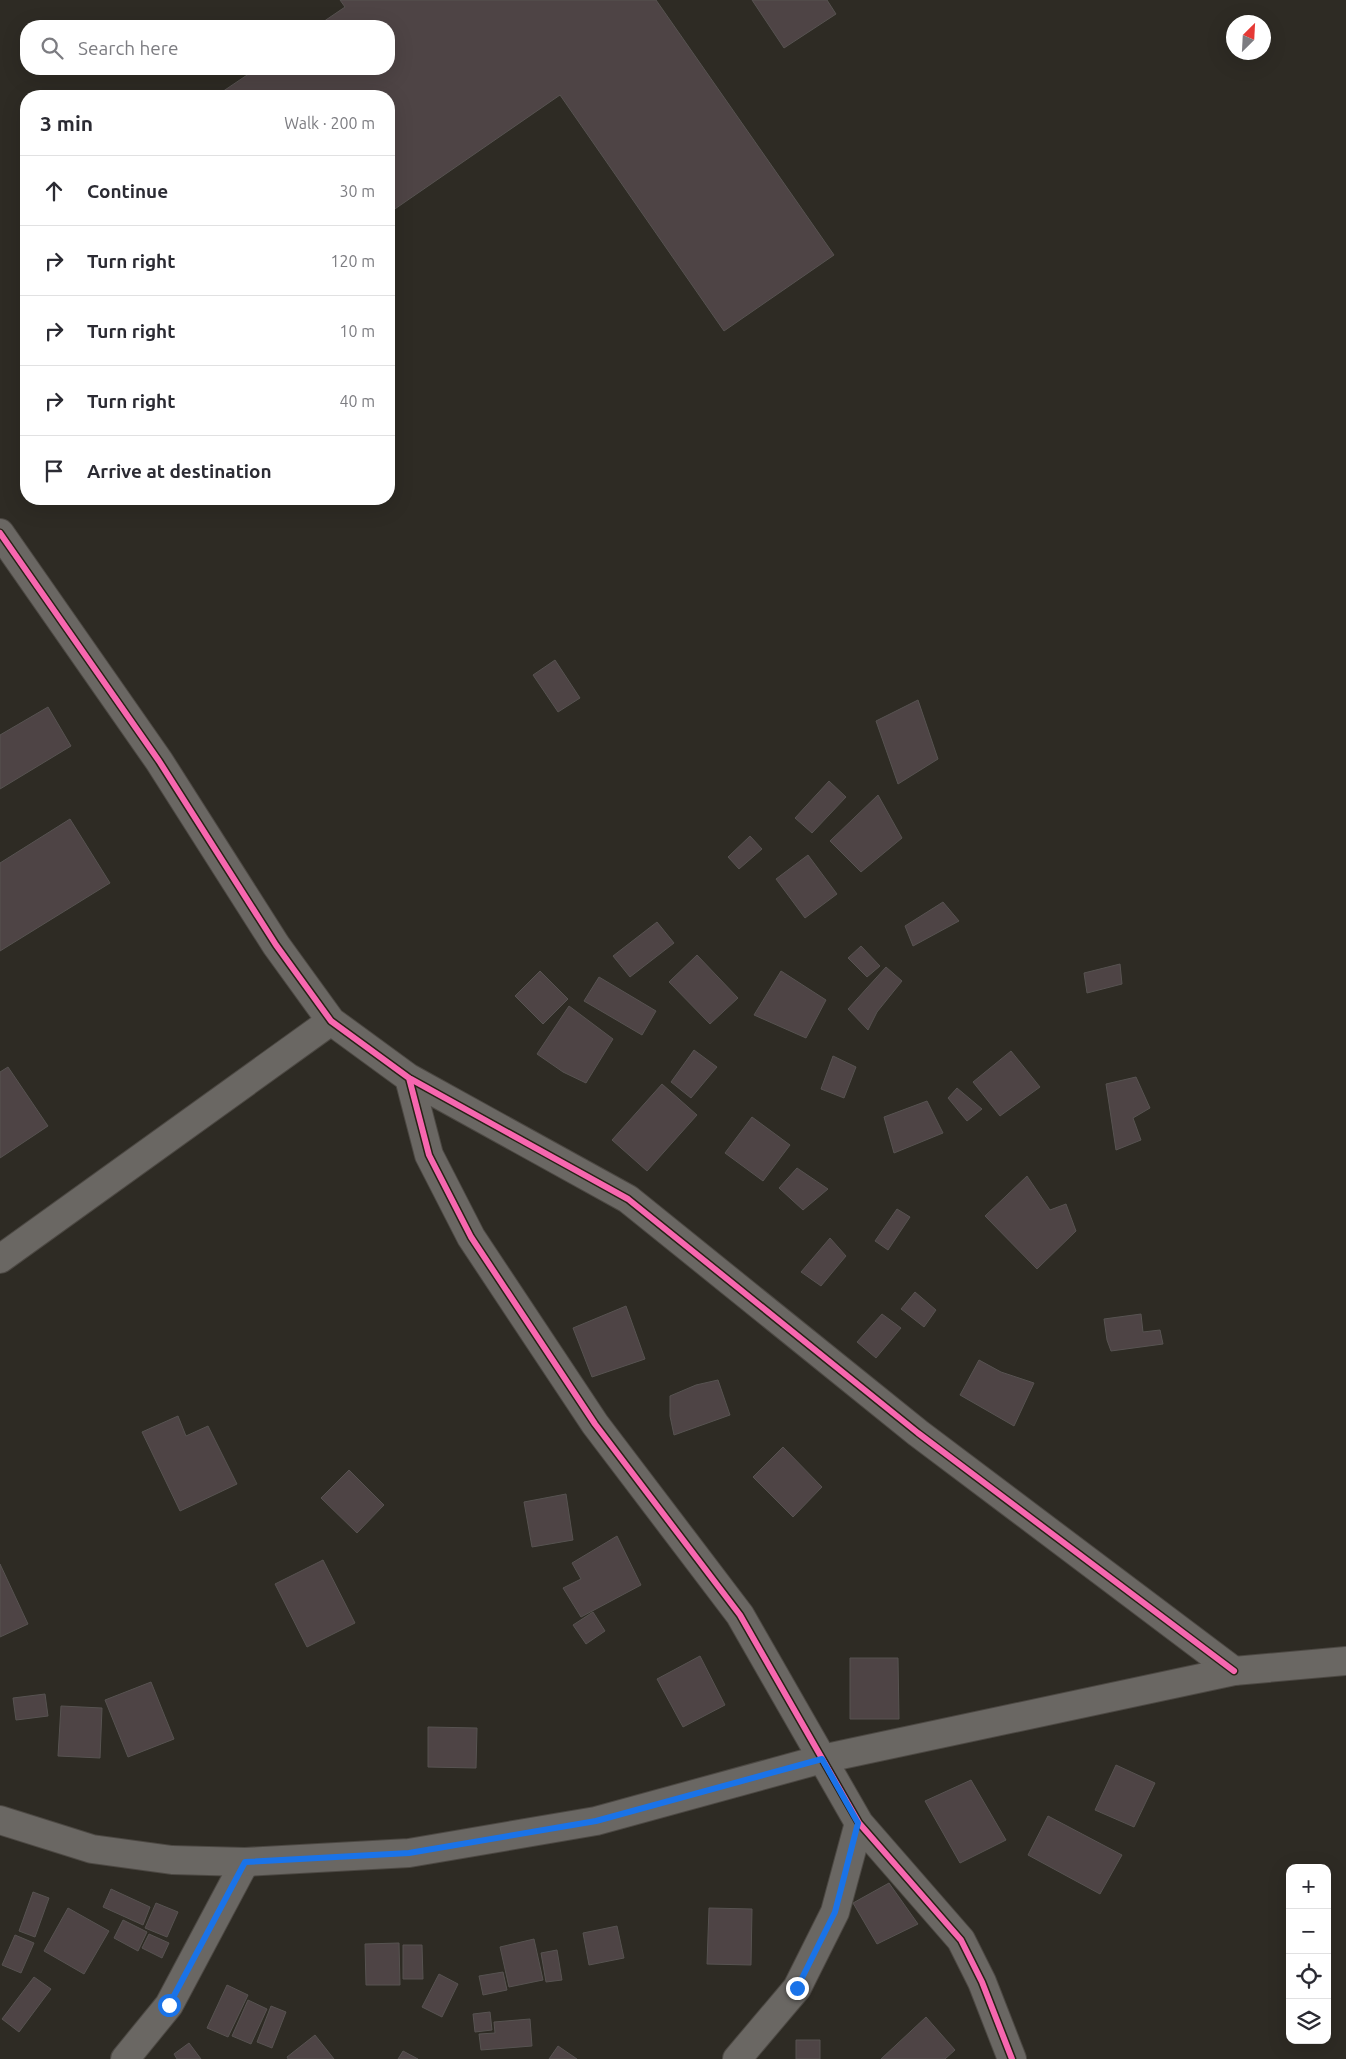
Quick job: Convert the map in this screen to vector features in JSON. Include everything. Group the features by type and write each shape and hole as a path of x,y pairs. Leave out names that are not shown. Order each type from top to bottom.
{"street":[{"path":"0,533 159,761 276,945 331,1020 409,1078 628,1199 918,1433 1234,1671"},
{"path":"0,1259 331,1020"},
{"path":"409,1078 429,1155 471,1237 594,1424 740,1615 858,1823 961,1940 982,1982 1012,2059"},
{"path":"0,1820 92,1849 172,1860 245,1862 409,1853 586,1823 822,1759 1234,1671 1346,1661"},
{"path":"737,2059 797,1988 835,1912 858,1823"},
{"path":"125,2059 169,2005 245,1862"}],"building":[{"path":"340,0 656,0 834,255 724,331 560,95 395,209 395,90 225,90 247,75 395,75 395,20 326,20 345,7"},
{"path":"752,0 827,0 836,14 784,48"},
{"path":"555,660 580,698 558,712 533,675"},
{"path":"918,700 938,759 898,784 876,721"},
{"path":"48,707 71,746 0,789 0,735"},
{"path":"829,781 846,797 812,833 795,818"},
{"path":"878,795 902,838 861,872 830,841"},
{"path":"70,819 110,883 0,951 0,863"},
{"path":"750,836 762,849 739,869 728,857"},
{"path":"808,855 837,894 805,918 776,879"},
{"path":"943,902 959,921 913,946 905,926"},
{"path":"657,922 674,943 630,977 613,956"},
{"path":"861,946 880,966 867,977 848,958"},
{"path":"697,955 738,998 710,1024 669,982"},
{"path":"1120,964 1122,984 1087,993 1084,973"},
{"path":"886,967 902,981 877,1012 868,1030 848,1009"},
{"path":"540,971 568,999 543,1024 515,996"},
{"path":"781,971 826,1000 806,1038 754,1015"},
{"path":"599,977 656,1011 642,1035 584,1001"},
{"path":"569,1006 613,1039 586,1083 563,1072 537,1054"},
{"path":"694,1050 717,1067 691,1098 671,1082"},
{"path":"1011,1051 1040,1087 1000,1116 973,1082"},
{"path":"833,1056 856,1067 844,1098 821,1089"},
{"path":"8,1067 48,1126 0,1158 0,1072"},
{"path":"1136,1077 1150,1108 1133,1118 1141,1140 1116,1150 1106,1084"},
{"path":"662,1084 697,1115 647,1171 612,1140"},
{"path":"957,1088 982,1109 967,1121 948,1098"},
{"path":"927,1101 943,1133 894,1153 884,1117"},
{"path":"752,1117 790,1145 763,1181 725,1153"},
{"path":"797,1168 828,1189 803,1210 779,1188"},
{"path":"1027,1176 1050,1210 1066,1204 1076,1231 1037,1269 985,1216"},
{"path":"897,1209 910,1217 888,1250 875,1241"},
{"path":"830,1238 846,1256 821,1286 801,1272"},
{"path":"915,1292 936,1310 924,1327 901,1309"},
{"path":"626,1306 645,1359 592,1377 573,1328"},
{"path":"882,1314 901,1328 876,1358 857,1342"},
{"path":"1141,1314 1143,1332 1160,1330 1163,1344 1111,1351 1107,1340 1104,1319"},
{"path":"979,1360 1001,1372 1034,1383 1014,1426 960,1395"},
{"path":"718,1380 730,1415 674,1435 670,1416 670,1396 696,1385"},
{"path":"178,1416 186,1436 208,1426 237,1484 180,1511 142,1432"},
{"path":"783,1447 822,1487 793,1517 753,1477"},
{"path":"349,1470 384,1505 357,1533 321,1498"},
{"path":"566,1494 573,1540 532,1547 524,1502"},
{"path":"617,1536 641,1585 581,1617 563,1588 581,1579 572,1563"},
{"path":"323,1560 355,1623 307,1647 275,1584"},
{"path":"0,1564 28,1624 0,1637"},
{"path":"593,1612 605,1631 586,1644 573,1625"},
{"path":"700,1656 725,1705 683,1727 657,1679"},
{"path":"850,1658 898,1658 899,1719 850,1719"},
{"path":"151,1682 174,1739 128,1757 105,1700"},
{"path":"45,1694 48,1716 16,1720 13,1698"},
{"path":"61,1706 102,1708 100,1758 58,1756"},
{"path":"428,1727 477,1728 476,1768 428,1767"},
{"path":"1116,1765 1155,1783 1134,1827 1095,1810"},
{"path":"971,1780 1006,1840 960,1863 925,1801"},
{"path":"1048,1816 1122,1855 1100,1894 1028,1855"},
{"path":"889,1883 918,1924 877,1944 853,1903"},
{"path":"111,1889 150,1907 143,1925 103,1907"},
{"path":"33,1892 49,1898 35,1937 19,1931"},
{"path":"156,1903 178,1912 167,1937 145,1928"},
{"path":"68,1908 109,1931 84,1974 44,1951"},
{"path":"709,1908 752,1909 751,1965 707,1964"},
{"path":"123,1920 147,1932 138,1951 114,1938"},
{"path":"617,1926 624,1958 589,1965 583,1933"},
{"path":"149,1934 169,1943 162,1958 142,1948"},
{"path":"15,1935 34,1943 21,1973 2,1965"},
{"path":"534,1939 543,1980 509,1987 500,1947"},
{"path":"399,1943 400,1985 366,1985 365,1944"},
{"path":"403,1945 422,1945 423,1979 403,1979"},
{"path":"557,1950 562,1980 546,1982 541,1953"},
{"path":"503,1972 507,1990 483,1995 479,1976"},
{"path":"439,1974 458,1984 442,2017 422,2007"},
{"path":"34,1977 51,1989 19,2032 2,2019"},
{"path":"227,1985 248,1995 228,2037 207,2028"},
{"path":"248,2000 267,2009 251,2044 232,2036"},
{"path":"271,2006 286,2012 272,2048 257,2042"},
{"path":"490,2012 492,2030 475,2032 473,2014"},
{"path":"926,2017 955,2050 945,2059 881,2059"},
{"path":"530,2019 532,2046 481,2050 479,2034 495,2033 494,2022"},
{"path":"315,2035 334,2059 288,2059 287,2057"},
{"path":"796,2040 820,2040 820,2059 796,2059"},
{"path":"189,2043 201,2059 177,2059 174,2054"},
{"path":"558,2046 577,2059 549,2059"},
{"path":"403,2051 418,2059 398,2059"}],"cycle path":[{"path":"0,533 159,761 276,945 331,1021 409,1078 628,1199 918,1433 1234,1671"},
{"path":"409,1078 429,1155 471,1237 595,1424 740,1615 859,1823 961,1940 982,1982 1012,2059"}],"route":[{"path":"169,2005 245,1862 409,1853 596,1821 822,1759 858,1823 835,1912 797,1988"}]}
